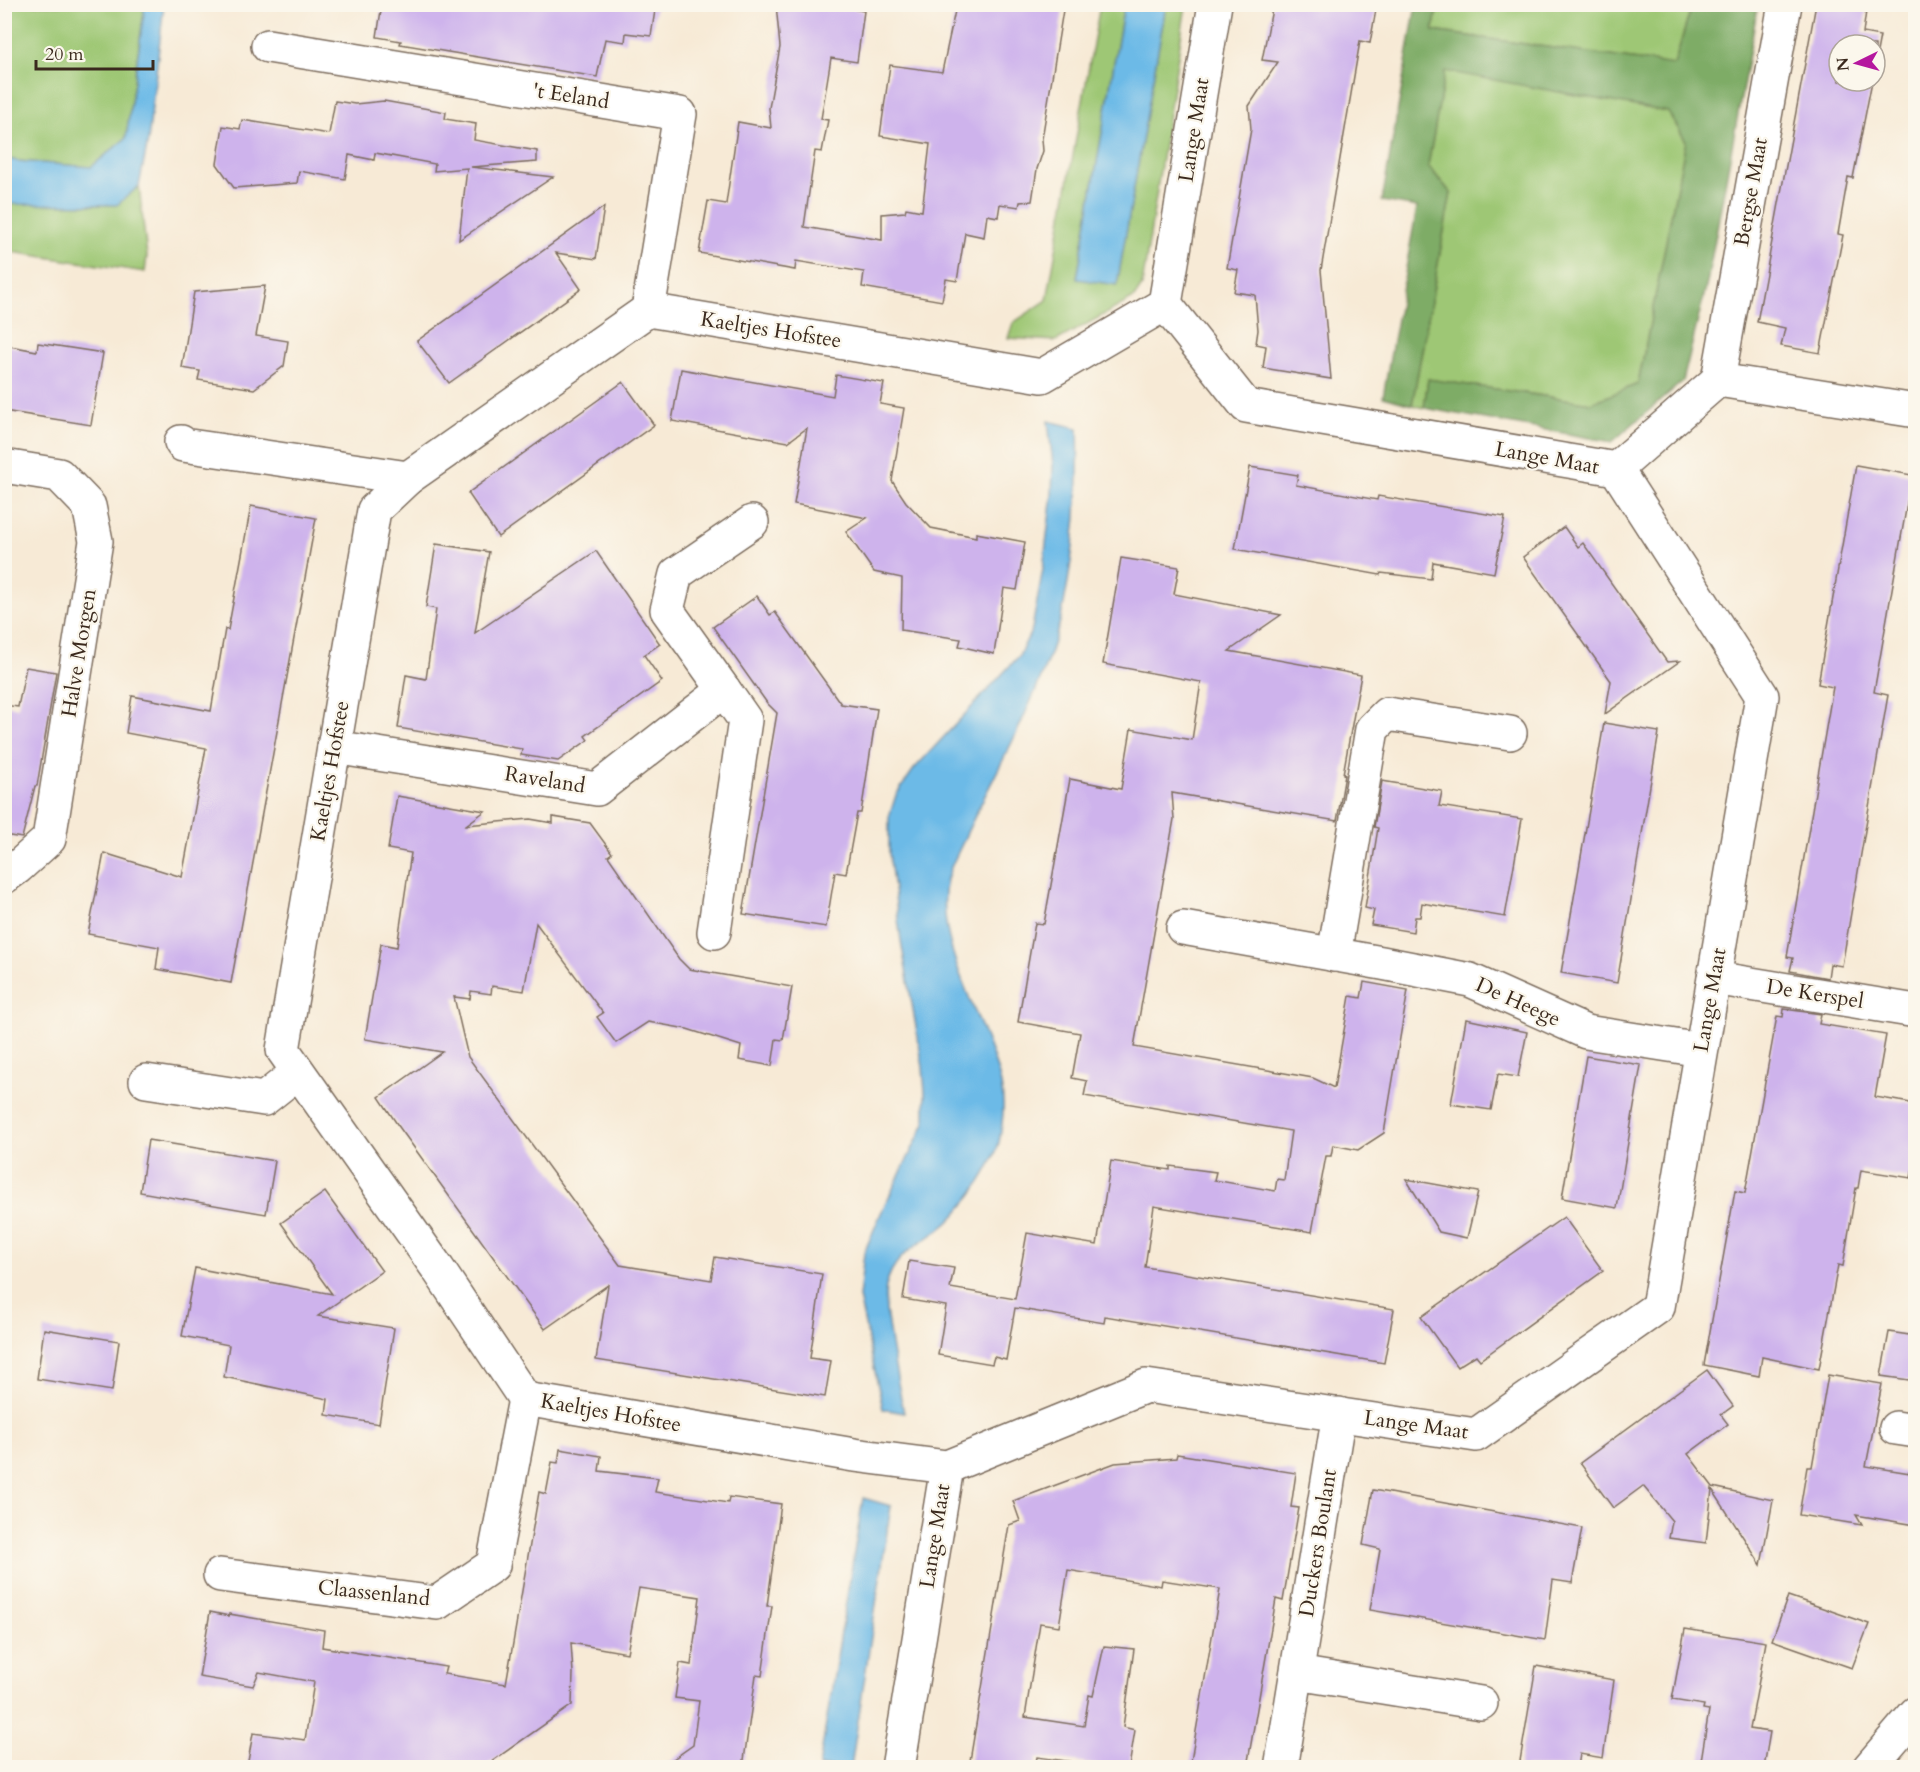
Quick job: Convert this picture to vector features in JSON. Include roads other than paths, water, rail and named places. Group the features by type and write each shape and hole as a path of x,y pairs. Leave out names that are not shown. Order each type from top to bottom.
{"street":[{"name":"Lange Maat","path":"898,1767 946,1467 1146,1386 1476,1435 1658,1307 1762,696 1616,469 1246,406 1165,304 1215,4"},
{"name":"Bergse Maat","path":"1718,380 1785,4"},
{"name":"'t Eeland","path":"268,46 680,114 648,310"},
{"name":"Kaeltjes Hofstee","path":"946,1467 854,1455 525,1399 438,1269 283,1050 374,510 408,478 648,310 1042,376 1165,304"},
{"path":"1616,469 1718,380 1916,411"},
{"path":"181,442 183,445 408,478"},
{"name":"Halve Morgen","path":"4,466 59,475 89,506 96,541 49,839 4,877"},
{"path":"714,932 745,720 667,610 676,574 752,522"},
{"name":"Raveland","path":"334,747 597,789 724,690"},
{"path":"1334,955 1372,729 1387,714 1510,733"},
{"name":"De Heege","path":"1183,928 1470,980 1586,1032 1701,1050"},
{"name":"De Kerspel","path":"1714,978 1916,1011"},
{"path":"146,1081 264,1099 298,1072"},
{"name":"Claassenland","path":"220,1575 437,1603 494,1565 525,1399"},
{"name":"Duckers Boulant","path":"1281,1767 1339,1414"},
{"path":"1297,1673 1481,1702"},
{"path":"1869,1767 1916,1713"}],"water":[{"path":"145,5 164,5 148,141 139,186 117,205 5,204 5,158 91,167 126,138"},
{"path":"1124,5 1166,5 1117,285 1077,279"},
{"path":"1048,421 1078,428 1076,518 1063,609 1049,657 1036,688 950,870 944,904 947,930 954,956 985,1035 1001,1084 1002,1128 990,1165 966,1202 939,1230 907,1252 889,1275 885,1301 904,1413 883,1409 859,1297 864,1253 925,1123 923,1067 901,941 889,853 889,817 896,795 914,769 1019,656 1032,629 1043,569 1052,494 1053,465"},
{"path":"863,1498 891,1506 851,1767 819,1767"}]}
